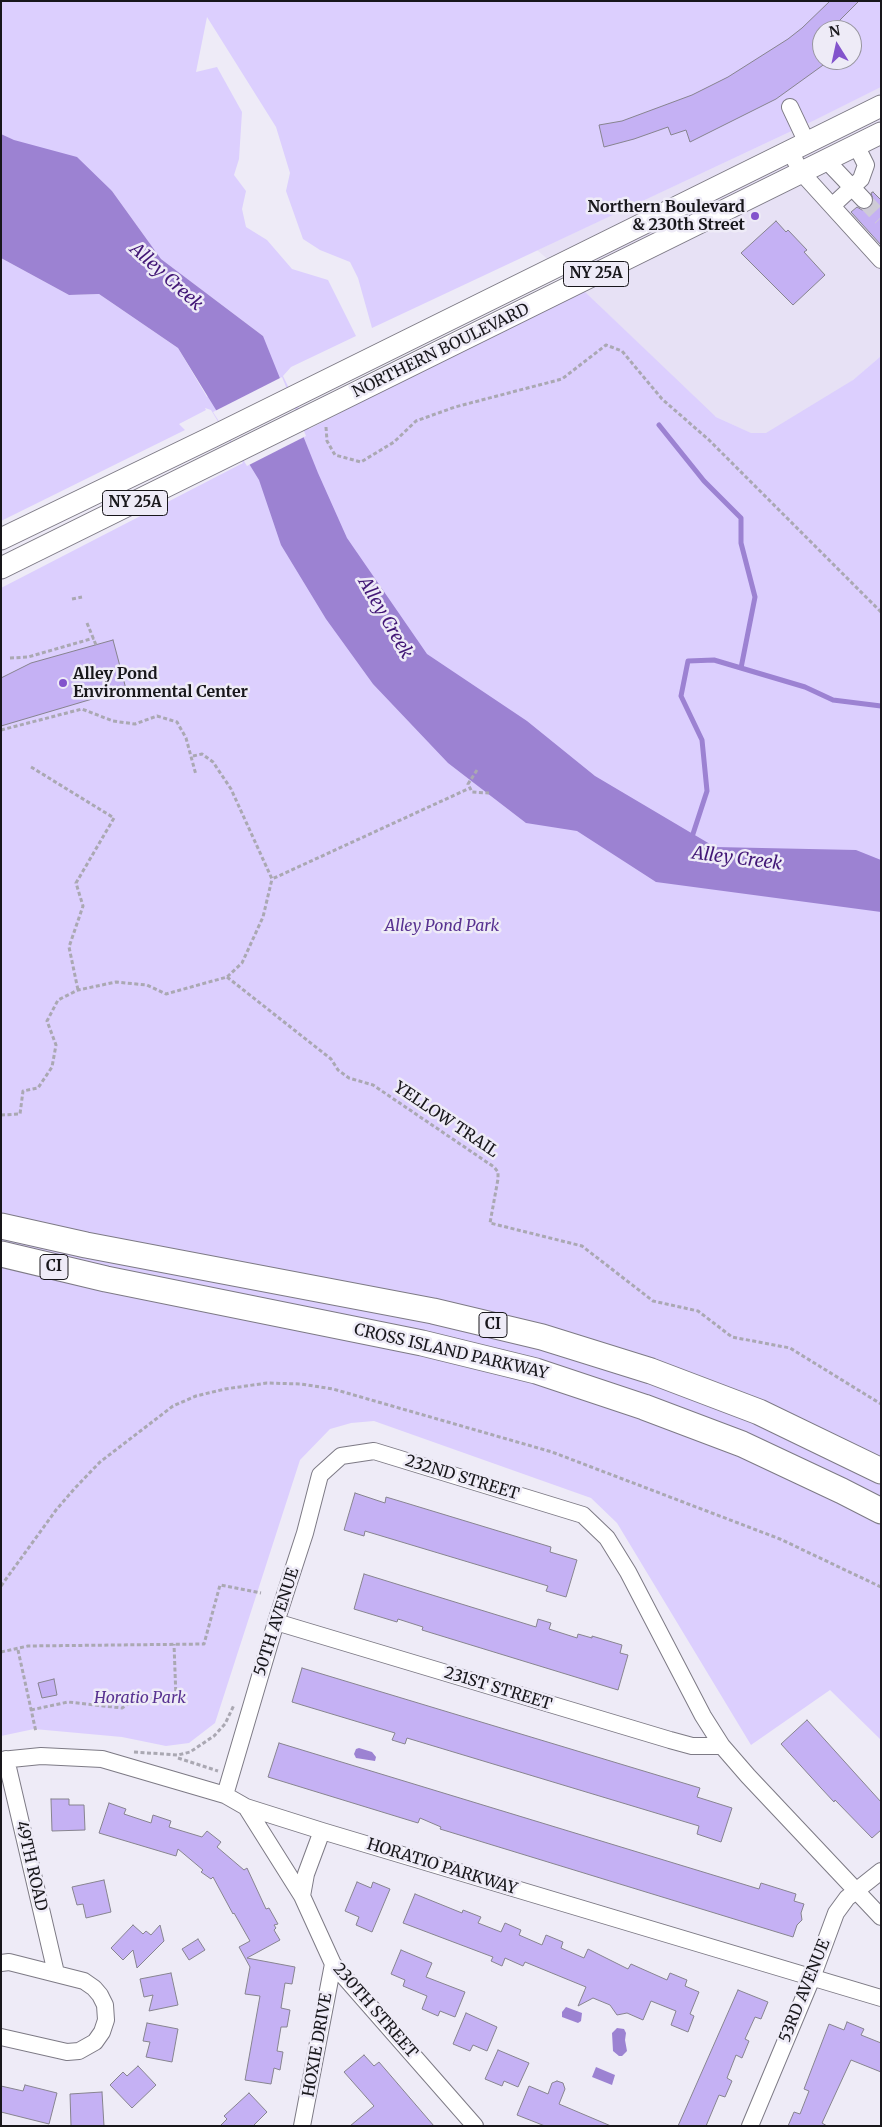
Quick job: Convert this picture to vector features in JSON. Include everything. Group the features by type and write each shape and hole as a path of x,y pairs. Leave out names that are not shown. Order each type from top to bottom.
{"highway":[{"name":"CROSS ISLAND PARKWAY","path":"1,1226 86,1245 434,1311 542,1337 652,1371 759,1412 881,1472"},
{"name":"CROSS ISLAND PARKWAY","path":"1,1254 106,1279 422,1343 536,1371 644,1407 742,1444 842,1491 881,1512"},
{"path":"1,1266 106,1279"}],"main road":[{"name":"NORTHERN BOULEVARD","path":"1,539 212,437 881,106"},
{"name":"NORTHERN BOULEVARD","path":"1,568 223,458 317,419 881,133"}],"street":[{"path":"790,107 799,147 801,172 881,260"},
{"path":"832,206 861,179 866,165 856,145"},
{"path":"826,160 864,200"},
{"name":"232ND STREET","path":"341,1456 374,1451 583,1515 607,1538 628,1572 703,1716 722,1746"},
{"name":"50TH AVENUE","path":"225,1795 255,1690 305,1533 320,1475 341,1456"},
{"name":"231ST STREET","path":"276,1622 670,1740 692,1746 722,1746"},
{"path":"722,1746 881,1917"},
{"name":"HORATIO PARKWAY","path":"4,1760 40,1756 102,1759 225,1795 246,1806 322,1830 881,1998"},
{"name":"49TH ROAD","path":"4,1760 56,1973"},
{"name":"230TH STREET","path":"246,1806 302,1896 333,1964 475,2126"},
{"path":"302,1896 306,1874 322,1830"},
{"name":"53RD AVENUE","path":"750,2126 812,1978 836,1913 847,1898 881,1871"},
{"path":"1,1963 8,1962 84,1981 100,1995 105,2005 106,2020 102,2032 95,2042 79,2051 67,2052 1,2037"},
{"name":"HOXIE DRIVE","path":"302,2126 333,1964"}],"path":[{"path":"317,419 326,427 327,441 335,456 361,462 394,442 416,421 455,407 562,379 606,345 622,351 662,399 709,440 881,612"},
{"path":"72,599 82,597"},
{"path":"87,623 96,645"},
{"path":"10,658 28,657 94,638"},
{"path":"1,730 82,709 113,721 135,724 157,716 177,722 192,756 196,775"},
{"path":"1,1115 20,1114 23,1091 38,1088 52,1067 56,1045 47,1020 58,1000 78,990 116,982 146,986 166,994 227,977 242,963 263,917 272,879 230,789 213,762 202,754 192,756"},
{"path":"32,767 114,818 76,883 83,906 69,948 78,990"},
{"path":"477,770 468,784 472,792 489,793"},
{"path":"272,879 470,788"},
{"name":"YELLOW TRAIL","path":"227,977 331,1059 338,1070 348,1078 373,1085 494,1167 498,1172 498,1179 490,1222 582,1246 653,1300 698,1310 732,1337 790,1348 881,1404"},
{"path":"1,1652 18,1650 28,1646 204,1644 220,1586 261,1593"},
{"path":"31,1710 68,1702 122,1708 136,1699 176,1698 174,1644"},
{"path":"18,1650 36,1732"},
{"path":"102,1759 138,1751 151,1754 178,1755 190,1752 214,1736 225,1724 234,1705 255,1690"},
{"path":"178,1758 221,1772"}],"shaded area":[{"path":"881,87 881,356 792,433 771,443 712,415 581,288 537,250 813,121"}],"green space":[{"name":"Alley Pond Park","path":"1,1 881,1 881,87 813,121 372,328 358,278 350,262 320,250 303,239 286,191 290,173 276,127 207,17 196,72 217,67 242,112 239,159 234,175 246,191 242,209 246,227 267,240 292,269 328,280 356,336 291,367 283,376 309,429 581,288 716,417 751,433 766,433 853,380 881,356 881,1740 830,1690 751,1745 617,1523 591,1498 374,1421 351,1423 330,1429 300,1460 215,1723 189,1743 166,1746 122,1737 34,1729 1,1736 1,588 243,463 211,410 205,408 206,410 179,424 185,430 1,521 1,258 69,295 99,294 178,348 207,397 263,336 161,259 112,191 1,134"}],"water":[{"name":"Alley Creek","path":"1,134 14,140 77,157 112,191 161,259 263,336 318,473 347,538 427,654 527,721 595,776 715,847 856,850 881,860 881,912 656,882 577,831 526,823 448,763 373,684 326,619 281,545 259,480 178,348 99,294 69,295 1,258"},
{"path":"359,1748 372,1752 376,1757 375,1761 356,1758 354,1754 356,1749"},
{"path":"566,2007 582,2013 581,2021 578,2023 562,2017 562,2012"},
{"path":"617,2028 624,2029 626,2033 627,2051 622,2056 613,2051 612,2033"},
{"path":"596,2067 615,2075 612,2085 592,2077"}],"pier":[{"path":"282,377 306,436 247,466 213,412"}],"building":[{"path":"830,1 859,1 840,20 812,20 812,70 816,70 776,99 690,142 686,130 671,135 668,127 604,147 599,125 622,121 692,95 728,77 802,28"},
{"path":"873,192 881,200 881,245 851,212 857,207 862,210 870,208 874,202 871,193"},
{"path":"776,221 786,232 788,230 807,250 804,252 825,275 793,305 741,253"},
{"name":"Alley Pond Environmental Center","path":"113,640 126,689 1,726 1,678 31,663"},
{"path":"355,1493 385,1503 386,1497 551,1547 550,1552 577,1560 566,1597 546,1591 548,1586 365,1531 364,1536 344,1530"},
{"path":"364,1574 536,1627 538,1619 551,1623 549,1629 577,1638 578,1634 592,1638 592,1636 622,1645 620,1653 628,1655 618,1690 422,1630 423,1627 398,1619 397,1622 354,1609"},
{"path":"302,1668 700,1788 697,1797 732,1808 721,1842 697,1834 699,1826 407,1738 405,1744 392,1740 395,1733 292,1702"},
{"path":"54,1679 57,1695 42,1698 38,1683"},
{"path":"807,1720 881,1802 881,1830 872,1838 835,1800 834,1802 781,1744"},
{"path":"279,1743 759,1889 761,1883 796,1894 794,1901 804,1904 801,1913 802,1920 797,1925 793,1937 440,1829 441,1827 420,1818 418,1823 268,1777"},
{"path":"51,1799 69,1799 69,1805 84,1805 85,1830 52,1831"},
{"path":"109,1803 126,1809 124,1814 151,1823 153,1815 171,1821 169,1827 202,1837 207,1831 221,1842 217,1847 244,1870 247,1868 266,1909 269,1908 278,1924 274,1925 276,1928 274,1930 280,1940 247,1958 295,1967 292,1984 285,1983 281,2008 290,2010 287,2027 281,2027 277,2051 283,2052 280,2070 274,2068 271,2084 245,2080 260,1996 245,1994 250,1967 239,1947 250,1941 234,1913 213,1877 211,1879 201,1872 203,1870 178,1849 176,1856 99,1833"},
{"path":"104,1880 111,1912 86,1918 83,1904 77,1905 72,1887"},
{"path":"357,1882 371,1888 373,1882 390,1889 372,1932 356,1925 359,1917 345,1911"},
{"path":"415,1894 462,1913 463,1910 481,1917 478,1923 501,1932 505,1923 521,1930 519,1935 542,1945 546,1935 563,1942 561,1948 584,1958 588,1949 628,1969 631,1964 667,1980 670,1973 687,1980 685,1986 699,1992 690,2014 694,2016 688,2032 671,2025 676,2011 651,2001 643,2020 627,2013 617,2015 610,2005 593,1998 578,2006 586,1987 525,1962 523,1966 505,1958 502,1966 491,1961 493,1957 403,1923"},
{"path":"133,1925 143,1934 146,1931 151,1935 160,1925 164,1941 137,1968 133,1950 123,1960 111,1948"},
{"path":"198,1939 205,1950 189,1960 182,1949"},
{"path":"401,1950 432,1963 426,1977 465,1992 455,2017 440,2011 438,2016 422,2009 427,1996 403,1986 405,1980 391,1974"},
{"path":"171,1973 178,2005 149,2011 153,1995 144,1997 140,1979"},
{"path":"738,1990 768,2002 761,2019 755,2017 745,2039 749,2041 742,2058 736,2055 727,2078 732,2081 725,2097 719,2095 706,2126 678,2126"},
{"path":"466,2013 497,2027 487,2051 473,2045 470,2051 453,2044"},
{"path":"847,2022 864,2029 861,2035 881,2043 881,2072 851,2060 822,2123 827,2126 788,2126 794,2112 800,2114 809,2091 804,2089 829,2024 844,2030"},
{"path":"147,2023 178,2029 172,2062 146,2057 150,2042 143,2041"},
{"path":"498,2050 529,2063 518,2087 504,2081 502,2086 485,2079"},
{"path":"364,2055 374,2066 379,2062 434,2126 350,2126 374,2106 344,2072"},
{"path":"138,2066 156,2085 132,2108 110,2085 123,2072 127,2076"},
{"path":"557,2081 563,2083 565,2089 559,2104 611,2126 545,2126 517,2115 529,2086 548,2094 552,2083"},
{"path":"25,2085 57,2093 49,2124 1,2112 1,2086 23,2091"},
{"path":"102,2092 104,2126 71,2126 70,2094"},
{"path":"249,2093 267,2112 253,2126 220,2126 227,2119 224,2116"}],"waterway":[{"path":"659,425 704,481 741,518 741,543 755,597 741,668"},
{"name":"Alley Creek","path":"691,840 707,791 702,740 681,696 688,661 714,660 805,687 833,700 881,706"}],"tunnel":[{"path":"864,200 881,218"}],"place":[{"name":"Northern Boulevard & 230th Street","path":"755,216"},
{"name":"Alley Pond Environmental Center","path":"63,683"}],"park label":[{"name":"Horatio Park","path":"140,1698"}]}
